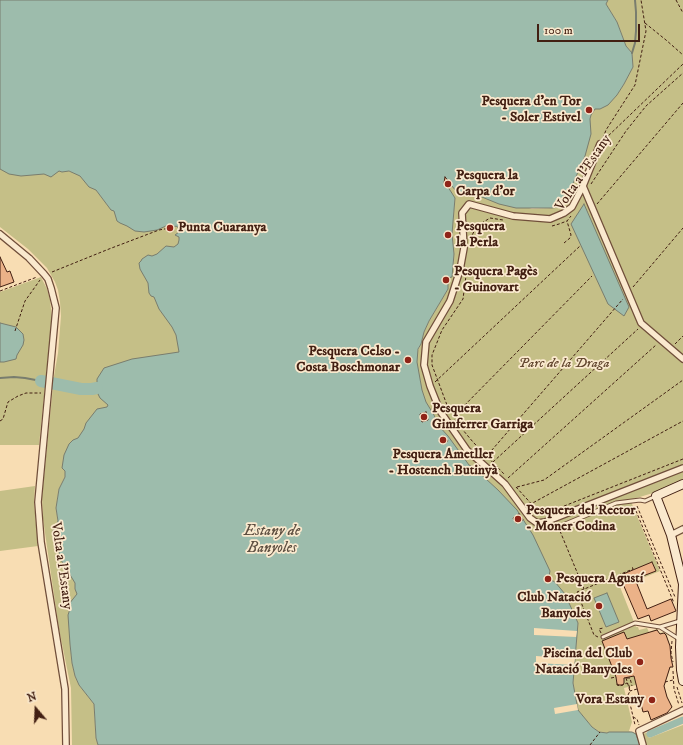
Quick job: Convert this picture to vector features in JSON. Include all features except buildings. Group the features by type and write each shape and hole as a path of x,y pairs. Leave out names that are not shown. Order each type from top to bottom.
{"street":[{"path":"600,144 584,189 572,207 564,213 550,219 513,216 469,204 462,213 464,248 460,270 450,301 426,342 424,365 440,412 467,450 505,484 530,518 537,523 545,522 683,468"},
{"path":"584,189 627,294 641,324 683,359"},
{"path":"0,234 29,258 48,279 56,308 39,481 38,510 41,542 65,689 66,745"},
{"path":"680,682 683,583 671,535 656,496 683,484"},
{"path":"671,535 683,529"},
{"path":"643,745 638,728 682,711"}],"lane":[{"path":"558,527 616,503 640,500 645,501 656,496"},
{"path":"601,638 635,623 660,627 681,621"},
{"path":"660,627 681,645"}],"path":[{"name":"Volta a l'Estany","path":"600,144 606,130 635,85 646,31 641,0"},
{"path":"676,0 683,13"},
{"path":"645,23 683,55"},
{"path":"600,144 683,64"},
{"name":"Volta a l'Estany","path":"584,189 646,106 683,73"},
{"path":"592,209 683,103"},
{"name":"Volta a l'Estany","path":"552,226 567,221 574,212"},
{"path":"564,213 571,235 570,238 564,243"},
{"path":"470,244 470,238 478,226 490,218 507,221"},
{"path":"0,291 159,230 170,228"},
{"path":"481,463 614,311 683,228"},
{"path":"430,386 580,246"},
{"path":"468,265 463,299 442,330 432,355 432,365 447,405 457,423 508,478 661,340"},
{"path":"15,331 25,301 44,274"},
{"path":"448,422 592,276"},
{"path":"486,468 643,325"},
{"path":"670,348 683,336"},
{"path":"683,380 544,480 516,487 537,510 543,513 549,512 683,459"},
{"path":"0,421 3,419 8,402 26,393 48,392"},
{"path":"523,508 683,421"},
{"path":"626,481 630,489"},
{"path":"633,501 676,602"},
{"path":"633,501 675,607"},
{"path":"558,527 584,590"},
{"path":"601,638 594,635 577,592 633,569 632,566"},
{"path":"674,657 674,664"},
{"path":"675,669 676,674"},
{"path":"611,678 616,677"},
{"path":"632,686 630,678 626,678 629,685 630,691 628,695 633,717 638,728"},
{"path":"666,682 674,680"},
{"path":"680,682 678,689 682,704 682,711"},
{"path":"617,684 620,686 627,683"},
{"path":"630,691 637,689"},
{"path":"633,717 637,719 638,728"},
{"path":"590,745 600,732"}],"green space":[{"name":"Parc de la Draga","path":"608,0 683,0 683,480 653,493 633,499 632,504 660,571 620,587 636,627 638,627 639,630 647,628 649,632 657,629 659,633 666,632 673,667 670,668 664,686 672,707 667,713 657,718 651,720 648,711 643,712 636,685 624,688 632,722 629,731 637,734 647,733 649,738 683,725 683,745 623,745 607,733 599,732 592,727 578,710 573,683 578,623 565,594 551,580 472,469 441,432 431,411 426,413 411,365 421,344 429,321 448,289 447,278 453,268 454,250 452,234 455,198 447,188 451,185 470,187 532,209 559,207 564,204 578,172 591,115 595,109 600,109 608,104 617,95 633,67 632,53 626,46 617,22 606,4"},
{"path":"0,160 42,165 85,175 109,207 164,219 180,227 182,350 116,406 65,471 65,477 59,489 56,508 58,521 53,531 54,536 61,560 79,585 70,644 72,663 79,685 94,704 96,738 98,745 72,745 71,688 59,629 43,519 42,496 61,316 58,290 47,268 28,249 0,227"},
{"path":"41,277 47,289 50,300 52,318 39,445 0,445 0,362 4,362 10,326 0,323 0,292"},
{"path":"35,486 34,502 38,546 0,551 0,491"}],"water":[{"name":"Estany de Banyoles","path":"0,0 608,0 606,4 617,22 626,46 632,53 633,67 617,95 608,105 600,109 595,109 591,115 591,134 585,156 564,204 559,207 552,208 516,208 499,204 477,195 457,192 451,185 448,187 455,198 452,234 454,254 452,277 447,278 448,289 424,332 418,349 417,362 422,390 426,402 438,425 469,465 498,490 517,510 533,535 550,571 549,576 551,580 555,582 565,594 578,623 573,683 578,710 592,727 599,732 632,732 636,734 640,745 98,745 96,738 94,704 79,685 72,663 68,615 70,609 69,604 77,594 75,583 61,560 53,531 58,521 56,508 59,489 65,477 65,471 62,468 64,455 69,444 78,438 86,423 97,409 107,407 108,405 100,398 97,388 97,379 104,368 132,359 179,352 176,335 159,309 154,297 149,293 148,283 140,269 139,263 148,255 152,256 157,254 166,246 174,247 178,244 179,237 175,235 179,232 179,228 171,225 157,230 144,232 135,231 117,221 114,211 111,210 96,190 89,187 80,176 69,171 59,171 51,177 44,174 21,176 9,174 0,169"},
{"path":"584,204 629,307 624,316 608,304 571,224"},
{"path":"0,323 16,327 23,334 23,345 16,359 0,362"},
{"path":"607,593 619,622 606,627 594,598"}],"pier":[{"path":"534,628 577,631 576,637 534,635"},
{"path":"536,656 575,659 574,665 536,663"},
{"path":"577,704 578,710 555,714 554,708"}],"waterway":[{"path":"632,53 636,31 635,0"},
{"path":"0,378 14,377 41,381"},
{"path":"41,381 81,389 97,388"},
{"path":"650,734 683,720"}],"place":[{"name":"Pesquera d'en Tor - Soler Estivel","path":"589,110"},
{"name":"Pesquera la Carpa d'or","path":"448,184"},
{"name":"Punta Cuaranya","path":"170,228"},
{"name":"Pesquera la Perla","path":"448,235"},
{"name":"Pesquera Pagès - Guinovart","path":"446,280"},
{"name":"Pesquera Celso - Costa Boschmonar","path":"408,360"},
{"name":"Pesquera Gimferrer Garriga","path":"424,417"},
{"name":"Pesquera Ametller - Hostench Butinyà","path":"443,440"},
{"name":"Pesquera del Rector - Moner Codina","path":"518,519"},
{"name":"Pesquera Agustí","path":"548,579"},
{"name":"Club Natació Banyoles","path":"599,606"},
{"name":"Piscina del Club Natació Banyoles","path":"640,662"},
{"name":"Vora Estany","path":"652,700"}]}
